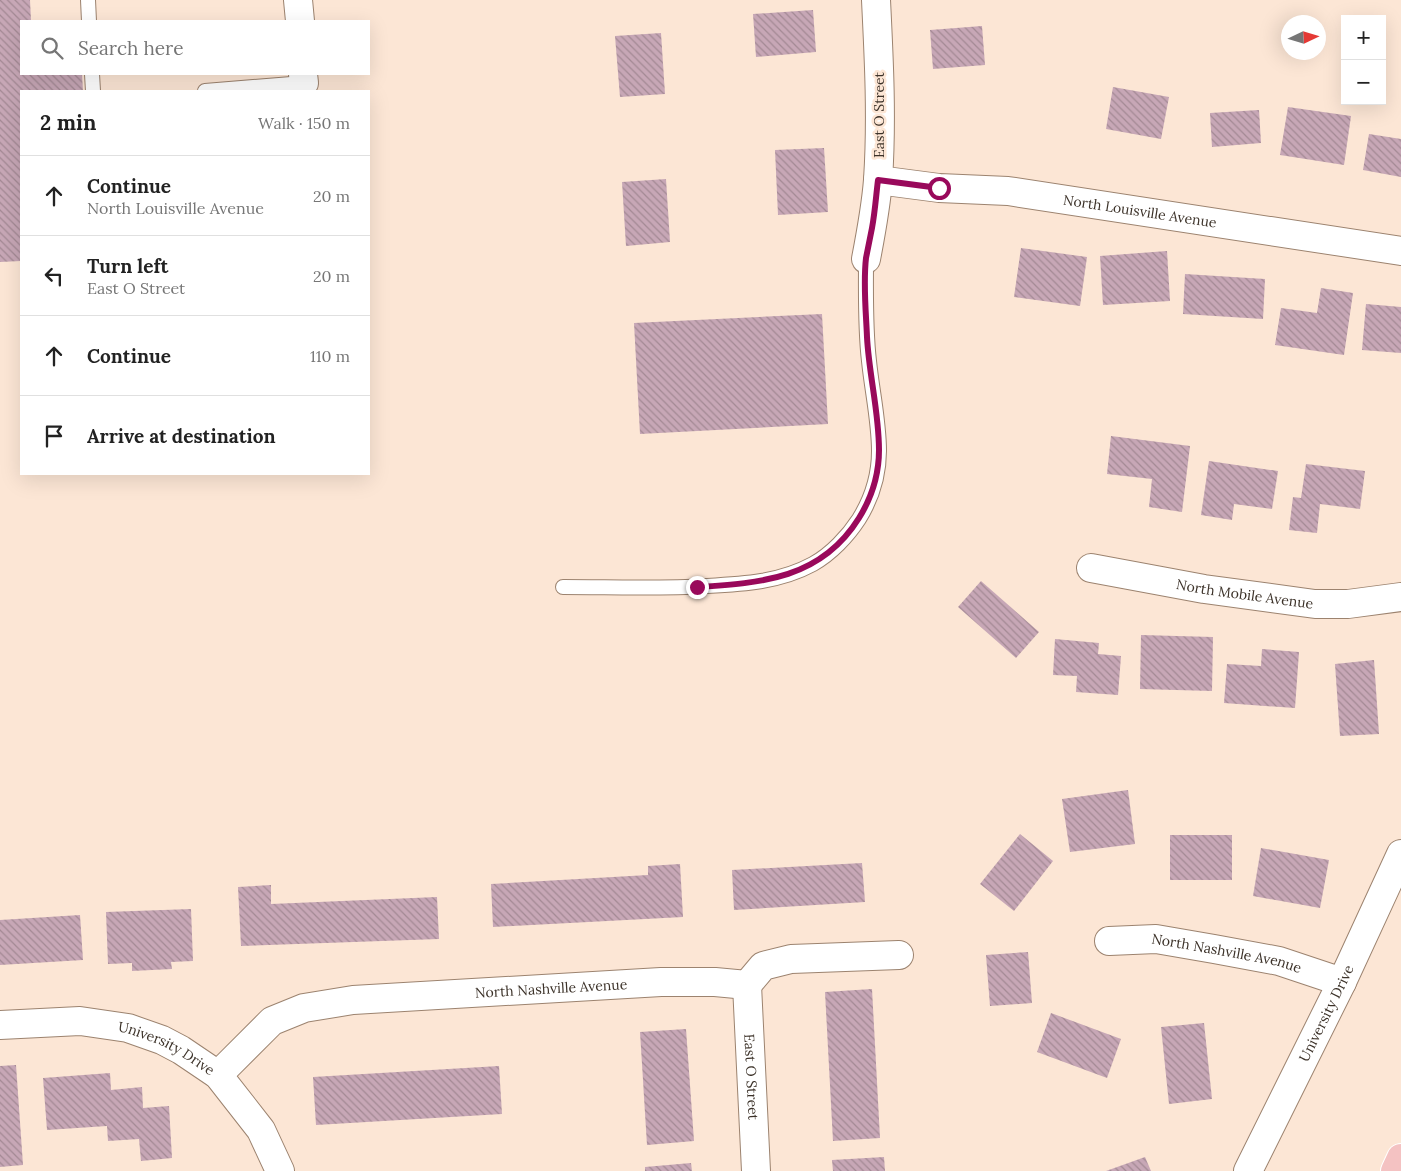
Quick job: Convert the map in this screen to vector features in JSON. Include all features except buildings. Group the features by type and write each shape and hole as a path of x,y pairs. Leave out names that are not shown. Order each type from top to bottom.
{"highway":[{"path":"1395,1171 1401,1158"}],"street":[{"path":"298,0 300,20"},
{"name":"East O Street","path":"866,259 878,180 880,77 876,0"},
{"name":"North Louisville Avenue","path":"878,180 939,188 1008,191 1401,251"},
{"name":"North Mobile Avenue","path":"1091,568 1204,589 1315,604 1348,604 1401,598"},
{"name":"University Drive","path":"1248,1171 1342,982 1401,854"},
{"name":"North Nashville Avenue","path":"1109,941 1156,939 1214,949 1279,961 1342,982"},
{"path":"747,985 763,966 792,959 898,955"},
{"name":"North Nashville Avenue","path":"218,1075 272,1021 304,1008 354,1000 661,982 716,982 747,985"},
{"name":"East O Street","path":"747,985 756,1171"},
{"name":"University Drive","path":"0,1025 80,1021 128,1028 162,1040 181,1050 218,1075 261,1130 280,1171"}],"lane":[{"path":"88,0 89,20"},
{"path":"92,75 93,90"},
{"path":"213,90 304,78"},
{"path":"563,586 660,588 759,582 796,572 815,563 845,537 865,508 874,490 878,465 877,424 867,336 866,259"}],"route":[{"path":"697,587 759,582 796,572 815,563 832,550 855,525 874,490 879,450 867,336 866,286 866,259 878,180 939,188"}]}
